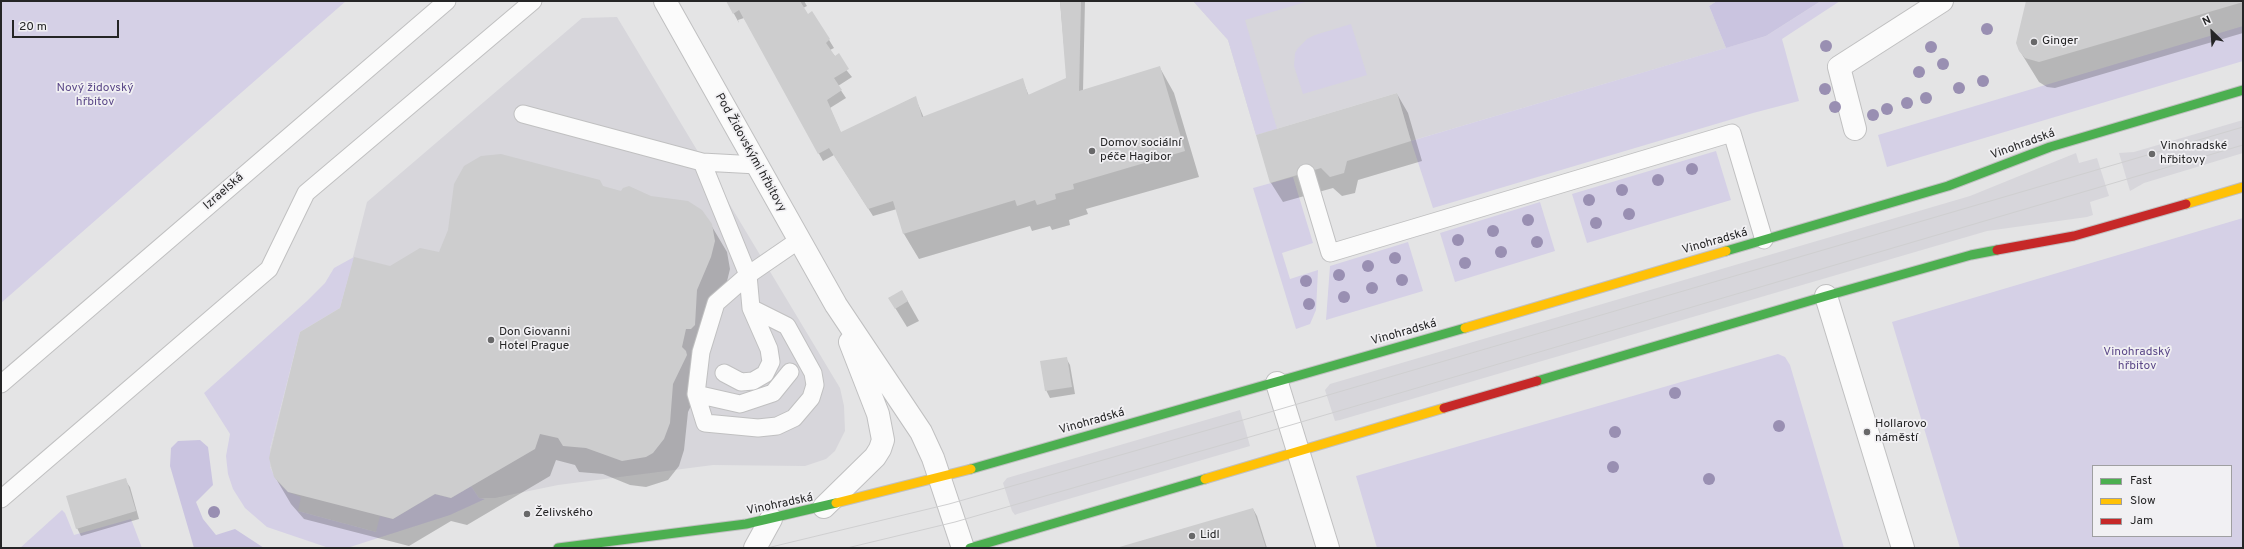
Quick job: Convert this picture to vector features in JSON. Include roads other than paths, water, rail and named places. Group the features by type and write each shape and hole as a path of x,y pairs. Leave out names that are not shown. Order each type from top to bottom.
{"main road":[{"name":"Vinohradská","path":"558,548 722,528 824,507 940,478 1277,383 1948,186 2050,147 2243,90"},
{"path":"970,548 1826,296 1971,255 2074,236 2243,187"}],"street":[{"name":"Pod Židovskými hřbitovy","path":"665,1 836,305 920,432 940,478 964,548"},
{"path":"1855,128 1839,68 1942,1"},
{"path":"1826,296 1903,548"},
{"name":"Pod Židovskými hřbitovy","path":"824,507 875,457 883,440 878,414 836,305"},
{"path":"1277,383 1328,548"},
{"path":"755,548 771,519"}],"lane":[{"name":"Izraelská","path":"1,384 447,1"},
{"path":"1,499 269,269 306,193 533,1"},
{"path":"523,114 702,162 757,165"},
{"path":"1306,173 1330,253 1732,133 1764,240"},
{"path":"702,162 748,274 751,308 770,348 771,362 765,374 753,381 741,382 724,373"},
{"path":"751,308 787,326 813,373 815,385 810,398 794,418 777,426 758,428 705,423 696,394 701,352 716,302 748,274 799,240"},
{"path":"696,394 740,404 774,393 790,372"}],"tram line":[{"path":"767,548 949,504 1243,420 2243,127"},
{"path":"847,548 955,522 1291,425 2243,145"}],"place":[{"name":"Ginger","path":"2034,42"},
{"name":"Domov sociální péče Hagibor","path":"1092,151"},
{"name":"Vinohradské hřbitovy","path":"2152,154"},
{"name":"Don Giovanni Hotel Prague","path":"491,340"},
{"name":"Hollarovo náměstí","path":"1867,432"},
{"name":"Želivského","path":"527,514"},
{"name":"Lidl","path":"1192,536"}],"park label":[{"name":"Nový židovský hřbitov","path":"95,96"},
{"name":"Vinohradský hřbitov","path":"2137,360"}]}
